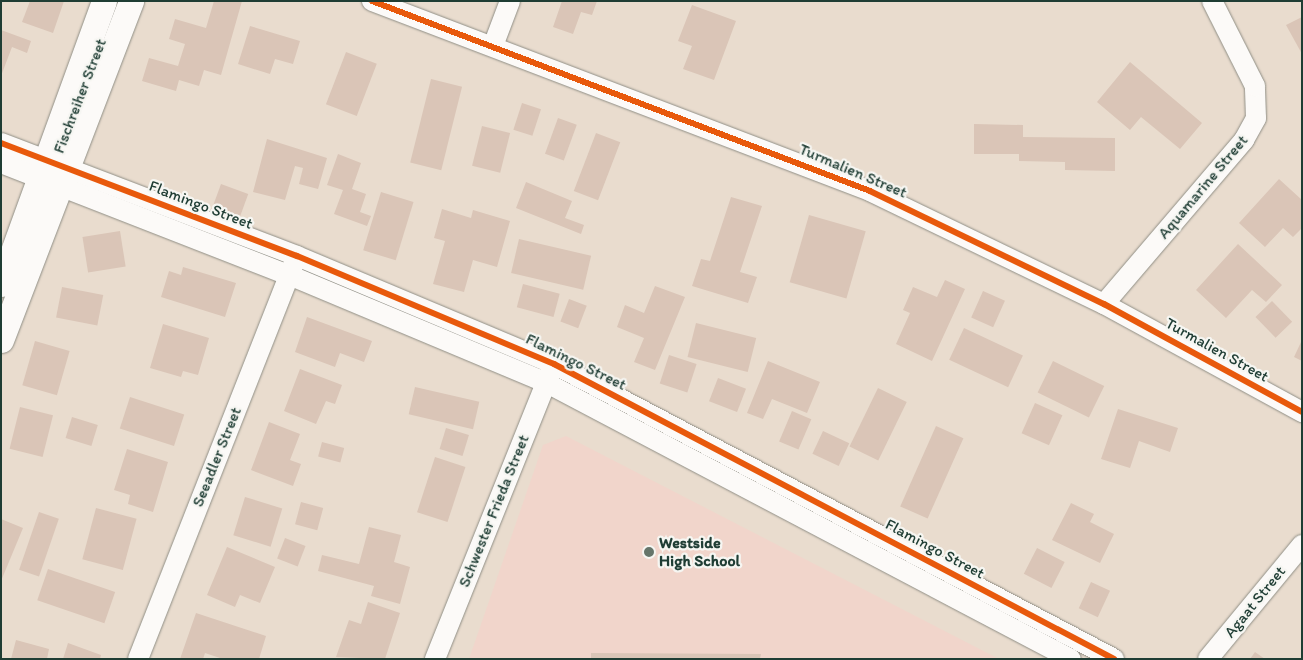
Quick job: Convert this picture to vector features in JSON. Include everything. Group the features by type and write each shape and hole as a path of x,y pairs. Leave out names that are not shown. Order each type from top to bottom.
{"street":[{"name":"Fischreiher Street","path":"1,340 54,173 104,1"},
{"name":"Fischreiher Street","path":"1,284 54,173 131,1"},
{"name":"Turmalien Street","path":"372,1 870,191 1104,304 1302,412"},
{"path":"493,46 510,1"},
{"name":"Aquamarine Street","path":"1104,304 1244,140 1256,118 1255,86 1212,1"},
{"name":"Flamingo Street","path":"1,143 54,173 289,275 545,382 1071,659"},
{"name":"Flamingo Street","path":"1,163 54,173 297,256 554,364 1114,659"},
{"name":"Seeadler Street","path":"138,659 297,256"},
{"name":"Schwester Frieda Street","path":"436,659 545,382 554,364"},
{"name":"Agaat Street","path":"1208,659 1302,545"}],"shaded area":[{"name":"Westside High School","path":"566,436 999,659 469,659 543,445"}],"building":[{"path":"30,1 64,1 53,33 22,22"},
{"path":"214,1 242,1 221,75 204,70 199,86 179,80 176,91 142,81 149,58 178,66 185,44 169,39 175,19 206,28"},
{"path":"562,1 597,1 592,15 581,12 573,34 553,27"},
{"path":"692,5 736,21 714,80 683,69 692,46 678,41"},
{"path":"1302,17 1302,54 1286,25"},
{"path":"250,26 300,41 293,64 275,59 270,74 238,64"},
{"path":"1,30 31,41 27,53 12,47 1,76"},
{"path":"346,52 377,64 357,116 326,104"},
{"path":"1130,62 1202,123 1180,149 1141,117 1130,130 1097,102"},
{"path":"431,79 462,87 441,170 410,162"},
{"path":"522,103 541,109 532,136 513,130"},
{"path":"558,118 577,125 564,161 545,154"},
{"path":"974,124 1023,125 1023,137 1115,138 1115,171 1065,170 1065,162 1019,161 1019,154 974,154"},
{"path":"482,126 510,133 500,173 472,166"},
{"path":"596,133 620,142 598,200 574,191"},
{"path":"267,139 327,158 318,189 299,184 303,168 295,166 285,200 253,192"},
{"path":"338,154 361,163 352,189 366,194 360,212 371,216 367,226 334,214 343,190 327,185"},
{"path":"1279,179 1302,200 1302,228 1293,237 1283,228 1265,247 1239,223"},
{"path":"526,182 572,201 565,218 584,225 581,234 516,208"},
{"path":"221,184 248,194 239,219 212,209"},
{"path":"381,192 414,202 396,260 363,250"},
{"path":"731,197 762,206 740,272 757,277 748,303 692,286 701,259 710,261"},
{"path":"442,209 471,218 473,210 510,221 497,267 473,260 464,292 433,284 445,241 434,238"},
{"path":"809,215 866,231 846,299 790,282"},
{"path":"120,231 126,267 88,273 82,237"},
{"path":"519,239 591,256 583,290 511,273"},
{"path":"1238,244 1282,285 1266,302 1252,290 1226,318 1196,290"},
{"path":"183,267 236,283 225,317 161,297 169,271 181,275"},
{"path":"945,280 965,289 932,361 896,344 910,313 903,310 913,287 937,297"},
{"path":"523,284 560,294 553,317 517,307"},
{"path":"655,286 685,297 655,370 634,362 644,338 617,327 625,305 644,313"},
{"path":"62,287 103,295 97,325 56,317"},
{"path":"983,291 1005,301 993,327 971,317"},
{"path":"569,299 587,306 578,328 560,321"},
{"path":"1272,301 1292,322 1276,338 1255,317"},
{"path":"307,317 372,341 364,362 340,353 335,367 295,352"},
{"path":"696,323 756,338 748,372 688,357"},
{"path":"163,324 209,338 198,375 183,371 181,377 150,368"},
{"path":"964,328 1023,355 1008,387 949,360"},
{"path":"1302,340 1302,361 1294,357"},
{"path":"35,341 70,351 57,395 22,385"},
{"path":"669,355 697,364 687,392 660,384"},
{"path":"768,361 820,382 807,413 772,399 763,419 747,413"},
{"path":"1053,361 1104,386 1089,417 1038,392"},
{"path":"300,369 342,385 335,404 326,401 316,424 284,411"},
{"path":"718,378 746,389 737,412 709,401"},
{"path":"415,387 479,402 473,429 409,414"},
{"path":"878,388 907,402 878,460 850,446"},
{"path":"130,397 184,415 174,446 120,428"},
{"path":"1035,403 1062,415 1049,445 1022,433"},
{"path":"20,407 53,415 43,457 10,449"},
{"path":"1118,409 1178,428 1170,452 1139,441 1130,468 1101,459"},
{"path":"792,411 811,419 798,450 779,441"},
{"path":"72,417 98,425 91,446 66,438"},
{"path":"269,422 300,434 290,460 301,464 293,486 251,470"},
{"path":"936,426 963,438 928,519 900,506"},
{"path":"446,428 469,435 463,456 440,449"},
{"path":"823,431 849,443 839,466 812,454"},
{"path":"322,442 344,448 340,462 318,456"},
{"path":"127,449 168,462 153,512 128,504 130,495 114,490"},
{"path":"435,457 465,467 448,522 417,512"},
{"path":"245,497 282,508 271,547 233,535"},
{"path":"301,502 323,508 317,530 295,524"},
{"path":"1071,503 1094,514 1090,522 1114,534 1100,563 1052,540"},
{"path":"96,508 137,519 123,570 82,559"},
{"path":"39,512 59,519 39,577 19,570"},
{"path":"1,519 23,528 1,581"},
{"path":"369,527 401,535 394,562 410,567 400,604 371,596 374,586 318,571 322,555 359,564"},
{"path":"285,538 306,546 298,566 277,559"},
{"path":"227,547 275,567 260,603 240,595 235,607 207,595"},
{"path":"1037,548 1065,562 1051,588 1024,574"},
{"path":"48,569 115,592 104,623 37,600"},
{"path":"1091,582 1110,591 1098,617 1079,608"},
{"path":"368,602 400,613 385,659 336,657 349,620 361,624"},
{"path":"196,613 266,636 259,659 223,659 205,653 203,659 180,659"},
{"path":"16,640 49,649 47,659 11,659"},
{"path":"68,643 101,655 100,659 63,659"},
{"path":"1255,652 1265,659 1250,659"},
{"path":"591,653 761,654 760,659 591,659"}],"cycle path":[{"path":"372,1 870,191 1104,304 1302,412"},
{"path":"1,143 297,256 554,364 1114,659"}],"place":[{"name":"Westside High School","path":"649,552"}]}
